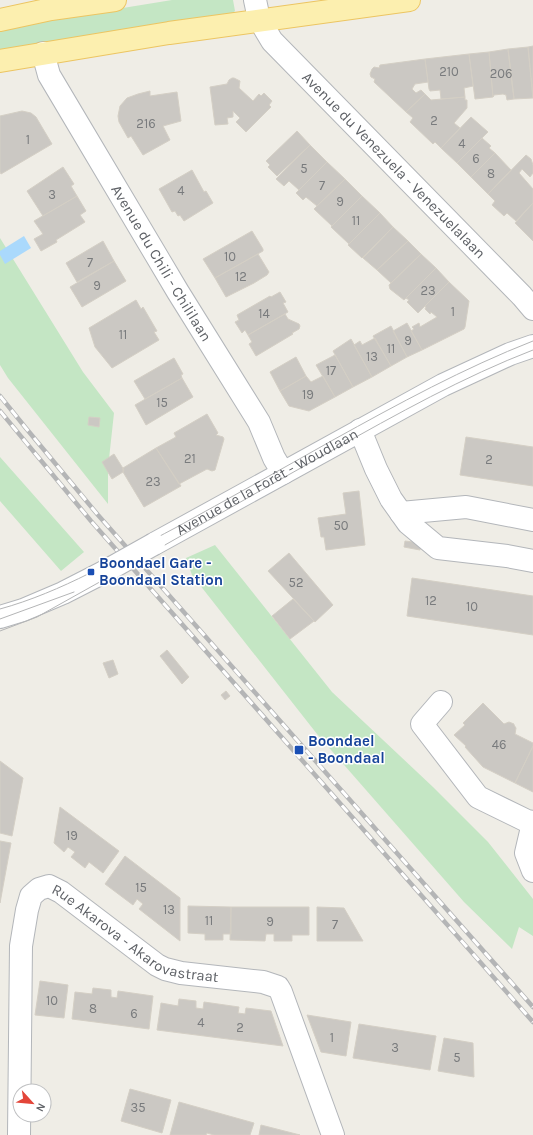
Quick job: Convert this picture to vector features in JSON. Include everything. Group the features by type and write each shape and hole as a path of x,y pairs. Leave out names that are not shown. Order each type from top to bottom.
{"main road":[{"path":"0,20 115,0"},
{"path":"0,62 257,10 409,0"}],"street":[{"name":"Avenue du Venezuela - Venezuelalaan","path":"257,10 272,41 533,309"},
{"name":"Avenue du Chili - Chililaan","path":"43,53 49,75 174,285 259,422 274,458 283,473"},
{"name":"Avenue de la Forêt - Woudlaan","path":"0,617 63,593 104,572 443,385 510,354 533,346"},
{"path":"360,430 376,469 391,499 408,523 438,548 507,556 533,562"},
{"path":"401,513 466,507 533,520"},
{"path":"441,702 422,724 478,797 533,823 526,852 533,871"},
{"name":"Rue Akarova - Akarovastraat","path":"19,1135 21,946 31,896 39,889 49,886 61,892 165,969 180,973 262,982 278,987 333,1135"}],"green space":[{"path":"172,0 233,0 235,11 232,14 0,53 0,28"},
{"path":"0,238 83,372 114,413 108,468 108,504 8,378 0,365"},
{"path":"0,457 84,552 61,571 0,501"},
{"path":"215,545 332,692 433,787 488,842 533,899 533,936 519,927 512,949 464,902 317,734 192,575 186,558"}],"water":[{"path":"24,236 31,248 5,264 0,255 0,251"}],"building":[{"path":"533,46 533,98 528,47"},
{"path":"528,47 533,98 514,99 508,49"},
{"path":"508,49 514,99 507,100 506,95 503,94 494,95 493,97 489,52"},
{"path":"489,52 493,97 475,99 469,54"},
{"path":"469,54 473,86 464,88 465,97 441,99 440,90 430,91 425,59"},
{"path":"425,59 428,82 415,84 412,89 416,93 421,90 425,94 406,112 374,82 375,79 371,77 370,74 374,67 379,68 380,65"},
{"path":"232,78 240,81 239,88 253,101 259,94 261,96 264,93 272,101 269,105 271,107 246,132 236,122 240,118 233,111 233,117 227,118 228,124 215,125 210,87 227,84"},
{"path":"150,91 150,96 177,92 181,121 163,126 170,140 143,155 131,136 128,138 119,122 118,116 120,106 127,98"},
{"path":"425,94 431,100 465,97 465,100 467,100 467,108 454,123 460,128 441,148 435,142 433,144 410,122 413,118 406,112"},
{"path":"22,111 31,113 36,117 52,144 1,174 0,116"},
{"path":"471,117 488,132 457,163 441,148"},
{"path":"297,131 310,145 277,176 268,167 270,165 266,161"},
{"path":"482,138 491,146 489,148 495,153 471,177 457,163"},
{"path":"310,145 327,162 299,190 289,181 284,186 276,179"},
{"path":"495,153 511,170 488,194 471,177"},
{"path":"526,155 531,159 533,173 530,177 522,169 519,173 533,189 533,203 516,221 507,213 504,216 492,205 495,201 488,194"},
{"path":"327,162 345,179 317,206 306,197 303,200 296,193"},
{"path":"63,167 74,184 71,186 77,196 43,216 27,191"},
{"path":"192,170 204,192 206,191 213,203 184,221 175,211 172,212 159,189"},
{"path":"345,179 362,196 332,226 314,209"},
{"path":"77,196 86,211 80,215 85,222 56,240 57,242 41,251 34,239 43,234 34,221"},
{"path":"362,196 380,213 349,244 331,227"},
{"path":"533,203 533,241 515,223"},
{"path":"380,213 393,227 362,258 348,245"},
{"path":"393,227 408,241 377,270 363,258"},
{"path":"252,231 263,251 215,278 203,259"},
{"path":"103,241 114,261 77,282 66,263"},
{"path":"408,241 421,254 391,283 377,270"},
{"path":"258,254 269,272 267,275 226,297 215,278"},
{"path":"421,254 436,268 404,300 390,289 389,285"},
{"path":"114,261 126,281 82,307 70,287"},
{"path":"436,268 449,282 418,313 407,302 409,300 406,298"},
{"path":"449,282 469,301 465,327 464,329 422,350 411,331 414,329 412,327 419,323 420,327 437,317 431,312 430,314 425,309 425,306"},
{"path":"280,292 286,302 283,303 288,312 248,335 245,330 242,333 235,322 239,320 237,315"},
{"path":"136,300 141,309 143,307 157,331 154,332 159,340 112,368 95,347 89,328"},
{"path":"285,314 288,319 299,324 299,329 256,356 249,344 252,342 248,335"},
{"path":"407,323 422,350 407,357 393,331"},
{"path":"391,326 407,357 391,366 373,336"},
{"path":"375,338 391,366 372,377 354,345 360,341 362,345"},
{"path":"351,339 372,377 353,387 333,351"},
{"path":"335,355 353,387 335,397 316,365"},
{"path":"296,357 306,376 280,391 270,372"},
{"path":"174,358 183,374 181,375 182,378 145,399 134,381"},
{"path":"306,376 311,382 323,376 335,397 309,411 289,406 280,391"},
{"path":"182,378 193,397 146,425 135,405"},
{"path":"207,414 218,433 216,435 223,437 224,439 215,470 212,471 207,469 179,484 156,448 176,437 174,433"},
{"path":"89,417 100,418 99,427 88,425"},
{"path":"466,437 533,447 533,486 460,475"},
{"path":"156,448 181,486 144,507 123,472 123,468"},
{"path":"114,454 124,470 112,479 102,462"},
{"path":"359,491 365,545 326,550 324,537 321,537 318,518 346,514 343,493"},
{"path":"405,541 421,543 420,550 404,547"},
{"path":"289,553 333,605 315,622 268,571"},
{"path":"412,578 533,596 533,635 407,616"},
{"path":"293,599 314,621 290,639 272,616"},
{"path":"167,650 189,677 182,684 160,656"},
{"path":"113,660 118,674 109,678 103,663"},
{"path":"226,691 230,696 225,700 221,695"},
{"path":"483,703 504,724 509,722 514,724 516,728 515,734 533,743 533,746 515,783 483,767 465,747 466,746 454,735 465,725 463,723"},
{"path":"533,746 533,792 515,783"},
{"path":"0,761 23,778 12,836 0,833"},
{"path":"60,807 119,851 103,873 89,862 85,868 71,857 75,852 68,847 64,852 54,843"},
{"path":"0,841 11,843 0,903"},
{"path":"125,856 180,898 180,941 139,909 143,904 137,899 133,905 105,884"},
{"path":"188,906 231,907 231,934 223,934 223,940 205,940 205,934 188,933"},
{"path":"231,907 309,907 309,935 292,935 292,941 274,941 274,934 266,934 265,941 230,940"},
{"path":"317,907 344,908 363,941 317,941"},
{"path":"40,981 68,985 64,1018 35,1015"},
{"path":"93,988 111,990 111,997 117,998 118,991 153,996 149,1029 72,1019 75,992 92,994"},
{"path":"179,999 196,1001 196,1008 203,1009 204,1002 239,1007 238,1013 245,1014 246,1008 271,1011 283,1046 157,1030 161,1003 178,1006"},
{"path":"307,1015 351,1022 346,1056 321,1052"},
{"path":"359,1024 436,1036 430,1070 353,1058"},
{"path":"444,1038 473,1043 474,1077 438,1071"},
{"path":"130,1089 171,1100 162,1133 121,1121"},
{"path":"179,1102 254,1123 250,1135 214,1135 207,1133 206,1135 170,1135"},
{"path":"261,1125 300,1135 259,1135"}],"tram line":[{"path":"0,609 23,602 68,584 175,528 407,400 482,363 533,341"},
{"path":"0,631 37,617 405,410 481,372 533,350"},
{"path":"0,619 74,592"}],"railway":[{"path":"0,396 98,515 533,1007"},
{"path":"0,411 91,521 533,1022"}],"place":[{"name":"Boondael Gare - Boondaal Station","path":"91,572"},
{"name":"Boondael - Boondaal","path":"299,750"}]}
